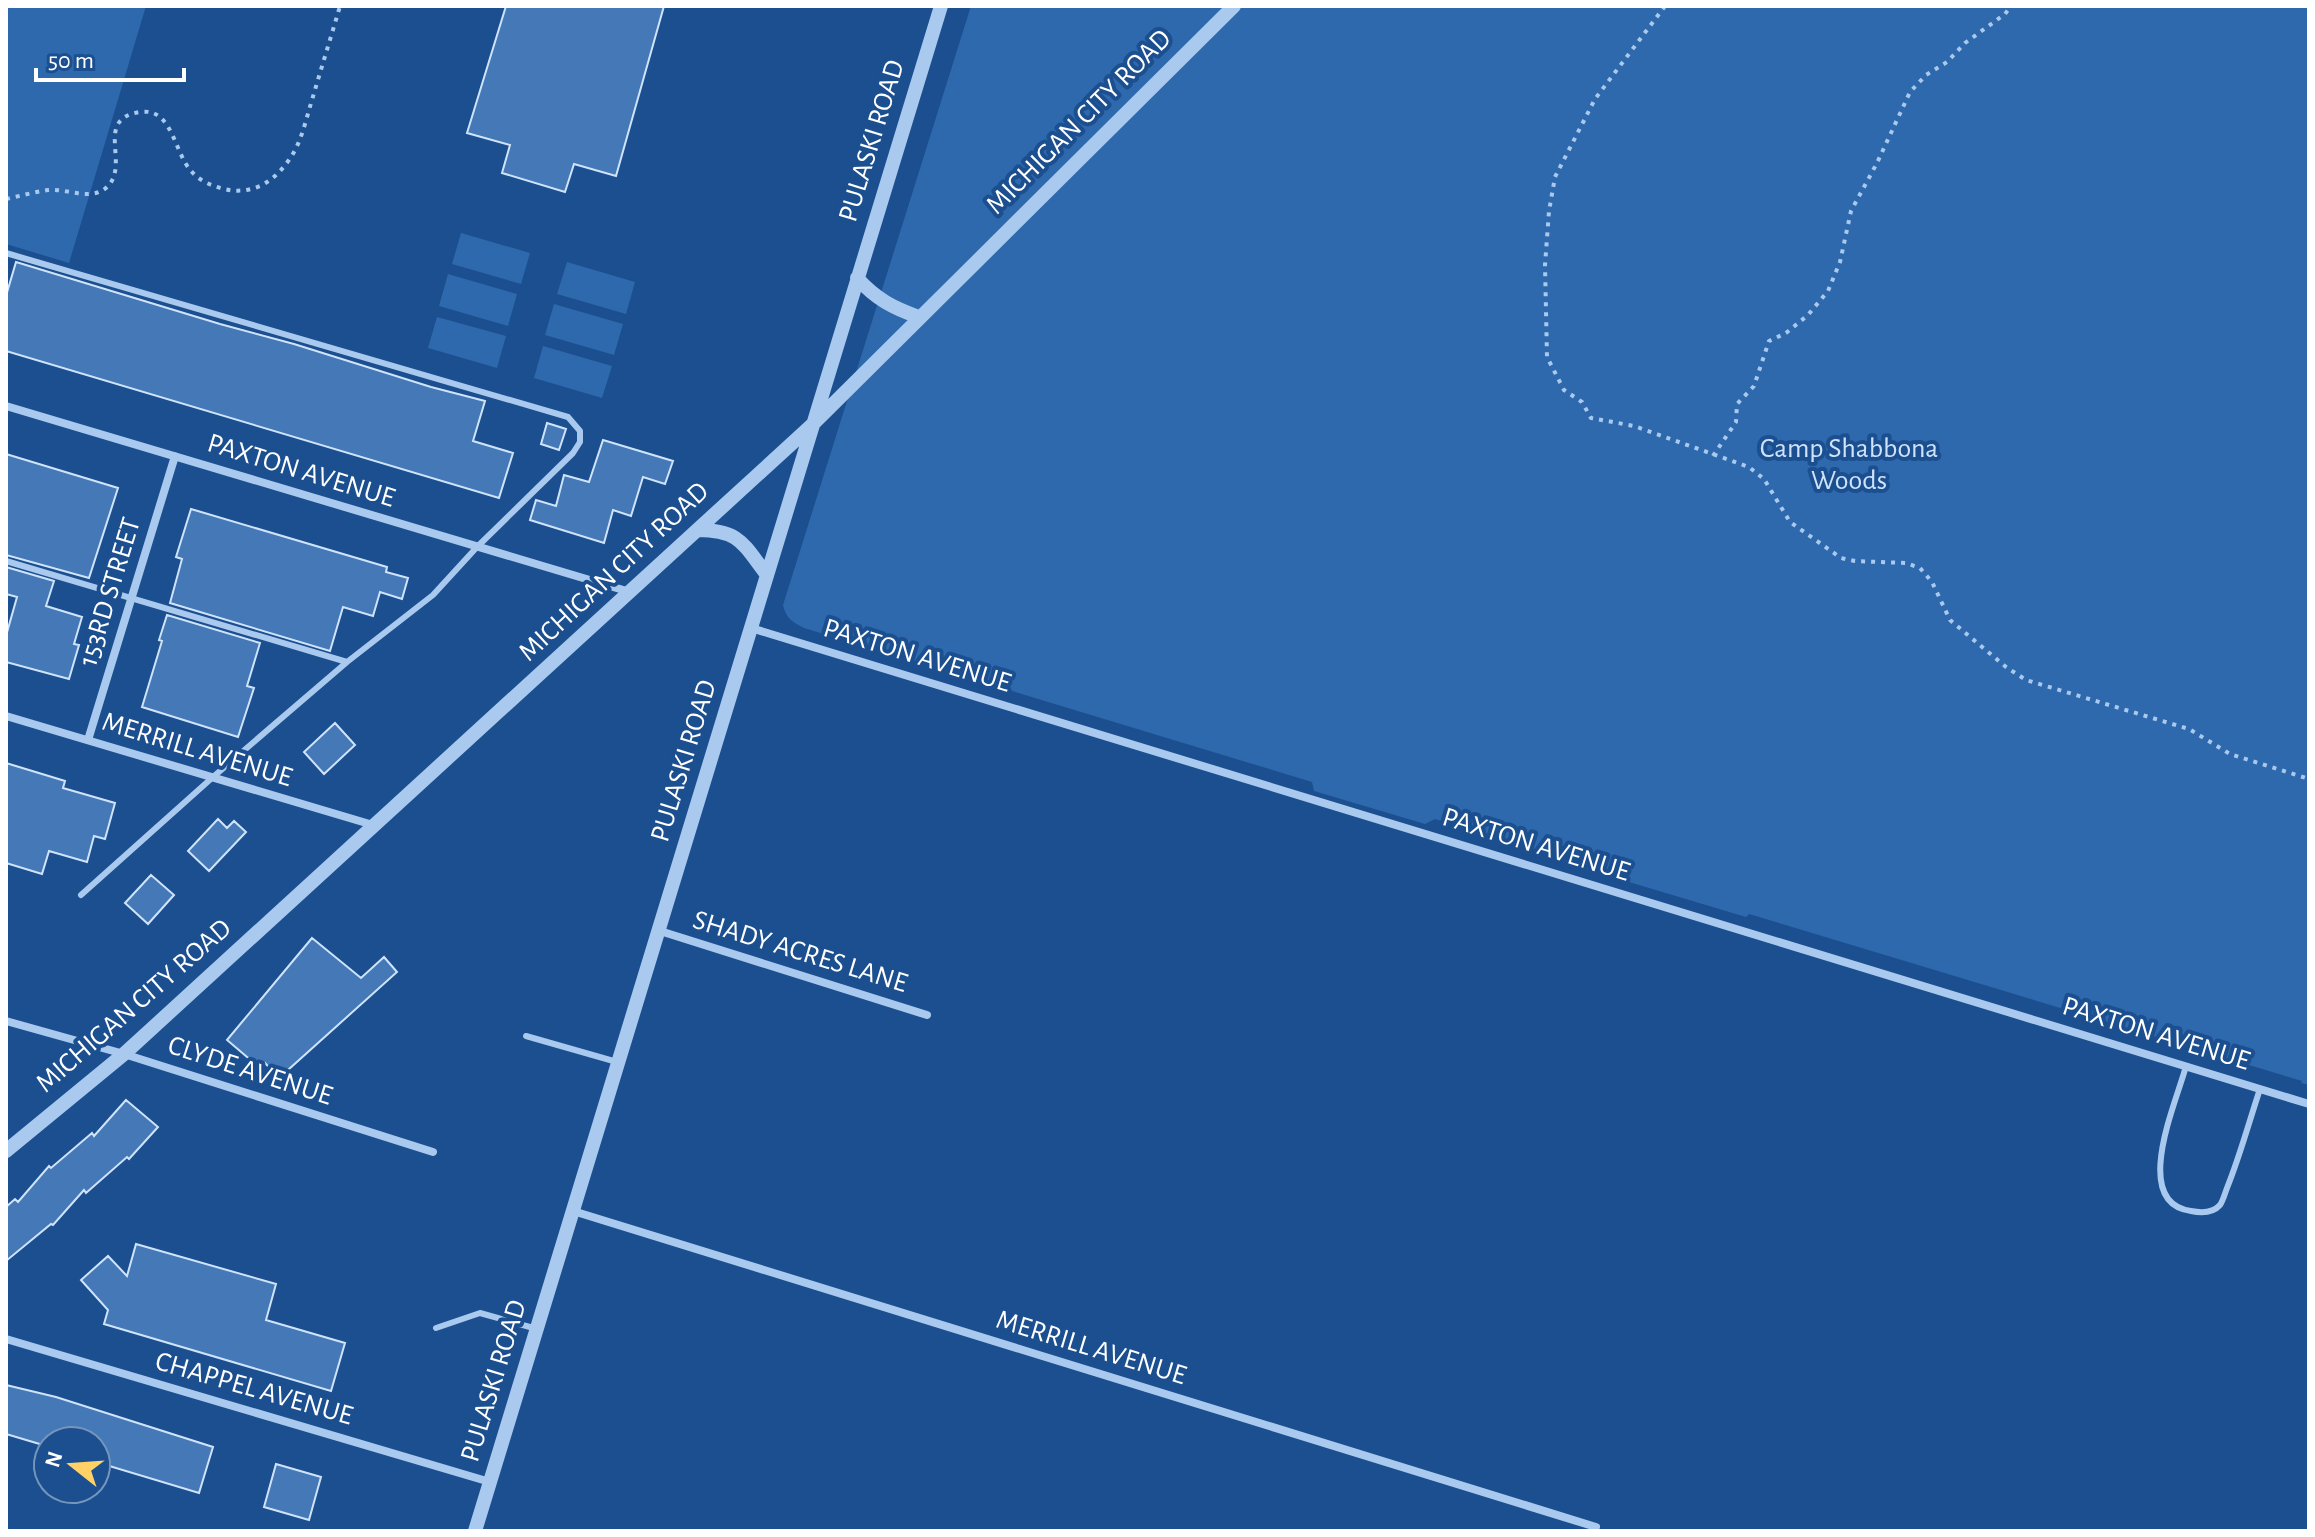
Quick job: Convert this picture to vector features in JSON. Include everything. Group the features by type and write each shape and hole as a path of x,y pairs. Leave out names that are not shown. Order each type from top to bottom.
{"street":[{"name":"PULASKI ROAD","path":"475,1531 941,6"},
{"name":"MICHIGAN CITY ROAD","path":"6,1151 124,1054 812,425 1234,6"},
{"path":"857,278 873,296 891,308 919,317"},
{"name":"PAXTON AVENUE","path":"6,406 630,592"},
{"name":"153RD STREET","path":"88,740 175,456"},
{"path":"698,530 719,530 734,535 767,575"},
{"name":"PAXTON AVENUE","path":"751,628 2309,1104"},
{"name":"MERRILL AVENUE","path":"6,716 376,826"},
{"name":"SHADY ACRES LANE","path":"660,931 927,1015"},
{"name":"CLYDE AVENUE","path":"6,1021 124,1054 433,1152"},
{"name":"MERRILL AVENUE","path":"573,1211 1596,1527"},
{"name":"CHAPPEL AVENUE","path":"6,1339 490,1482"}],"lane":[{"path":"6,253 568,417 580,431 580,442 573,453 433,595 347,662 81,895"},
{"path":"6,561 347,662"},
{"path":"526,1036 620,1063"},
{"path":"2186,1066 2160,1158 2160,1181 2168,1201 2180,1210 2205,1213 2219,1206 2234,1171 2260,1089"},
{"path":"436,1328 480,1313 537,1329"}],"path":[{"path":"6,199 51,190 90,194 107,187 117,166 114,141 118,124 126,116 148,111 163,119 183,160 202,181 232,191 248,190 263,184 282,170 302,135 340,6"},
{"path":"1665,6 1595,99 1555,177 1545,265 1547,357 1564,390 1582,402 1591,418 1634,426 1749,467 1764,479 1790,522 1841,558 1906,563 1920,568 1932,582 1950,620 1960,631 2026,680 2189,729 2230,754 2309,779"},
{"path":"1713,456 1736,422 1737,404 1754,386 1769,341 1786,333 1808,315 1828,291 1840,262 1851,211 1910,92 1926,75 1947,62 1965,43 1995,22 2011,6"}],"green space":[{"path":"6,6 146,6 69,263 6,244"},
{"name":"Camp Shabbona Woods","path":"971,6 2309,6 2309,1085 1749,914 1746,917 1572,865 1555,855 1435,819 1425,824 1314,791 1312,782 804,628 793,622 783,605"},
{"path":"461,233 530,253 521,284 452,264"},
{"path":"567,262 635,282 626,314 557,294"},
{"path":"448,274 517,294 508,326 439,306"},
{"path":"554,304 623,324 614,355 545,335"},
{"path":"437,317 506,336 497,368 428,348"},
{"path":"543,346 612,366 602,398 534,378"}],"building":[{"path":"506,6 664,6 616,176 574,164 565,192 502,173 510,145 467,133"},
{"path":"16,262 485,401 473,441 513,453 499,498 6,351 6,296"},
{"path":"547,423 566,429 559,450 541,444"},
{"path":"603,440 673,461 665,484 643,477 631,516 613,510 604,543 530,520 536,500 556,506 564,475 589,482"},
{"path":"6,454 118,488 89,578 6,555"},
{"path":"191,509 387,567 386,572 408,578 402,599 380,592 373,616 343,607 330,651 170,603 182,559 176,557"},
{"path":"6,567 54,581 46,606 82,617 74,644 79,645 69,679 6,662 6,636 17,597 6,594"},
{"path":"167,615 260,643 247,686 254,688 238,737 142,707"},
{"path":"335,723 355,745 324,774 304,752"},
{"path":"6,763 65,781 63,788 115,803 105,839 94,836 87,862 49,851 42,874 6,863"},
{"path":"218,819 227,828 234,821 246,832 209,871 188,851"},
{"path":"151,875 174,895 148,924 125,903"},
{"path":"312,938 361,978 384,957 397,972 279,1078 265,1063 260,1068 227,1040"},
{"path":"126,1100 158,1127 129,1159 127,1157 86,1193 84,1190 53,1225 6,1261 6,1207 15,1199 18,1202 49,1166 51,1168 92,1133 94,1136"},
{"path":"136,1244 276,1284 266,1320 345,1343 331,1391 104,1324 108,1310 81,1280 108,1256 127,1276"},
{"path":"6,1385 56,1397 213,1447 199,1493 112,1467 112,1425 32,1425 32,1442 6,1434"},
{"path":"276,1464 321,1477 309,1520 264,1507"}]}
